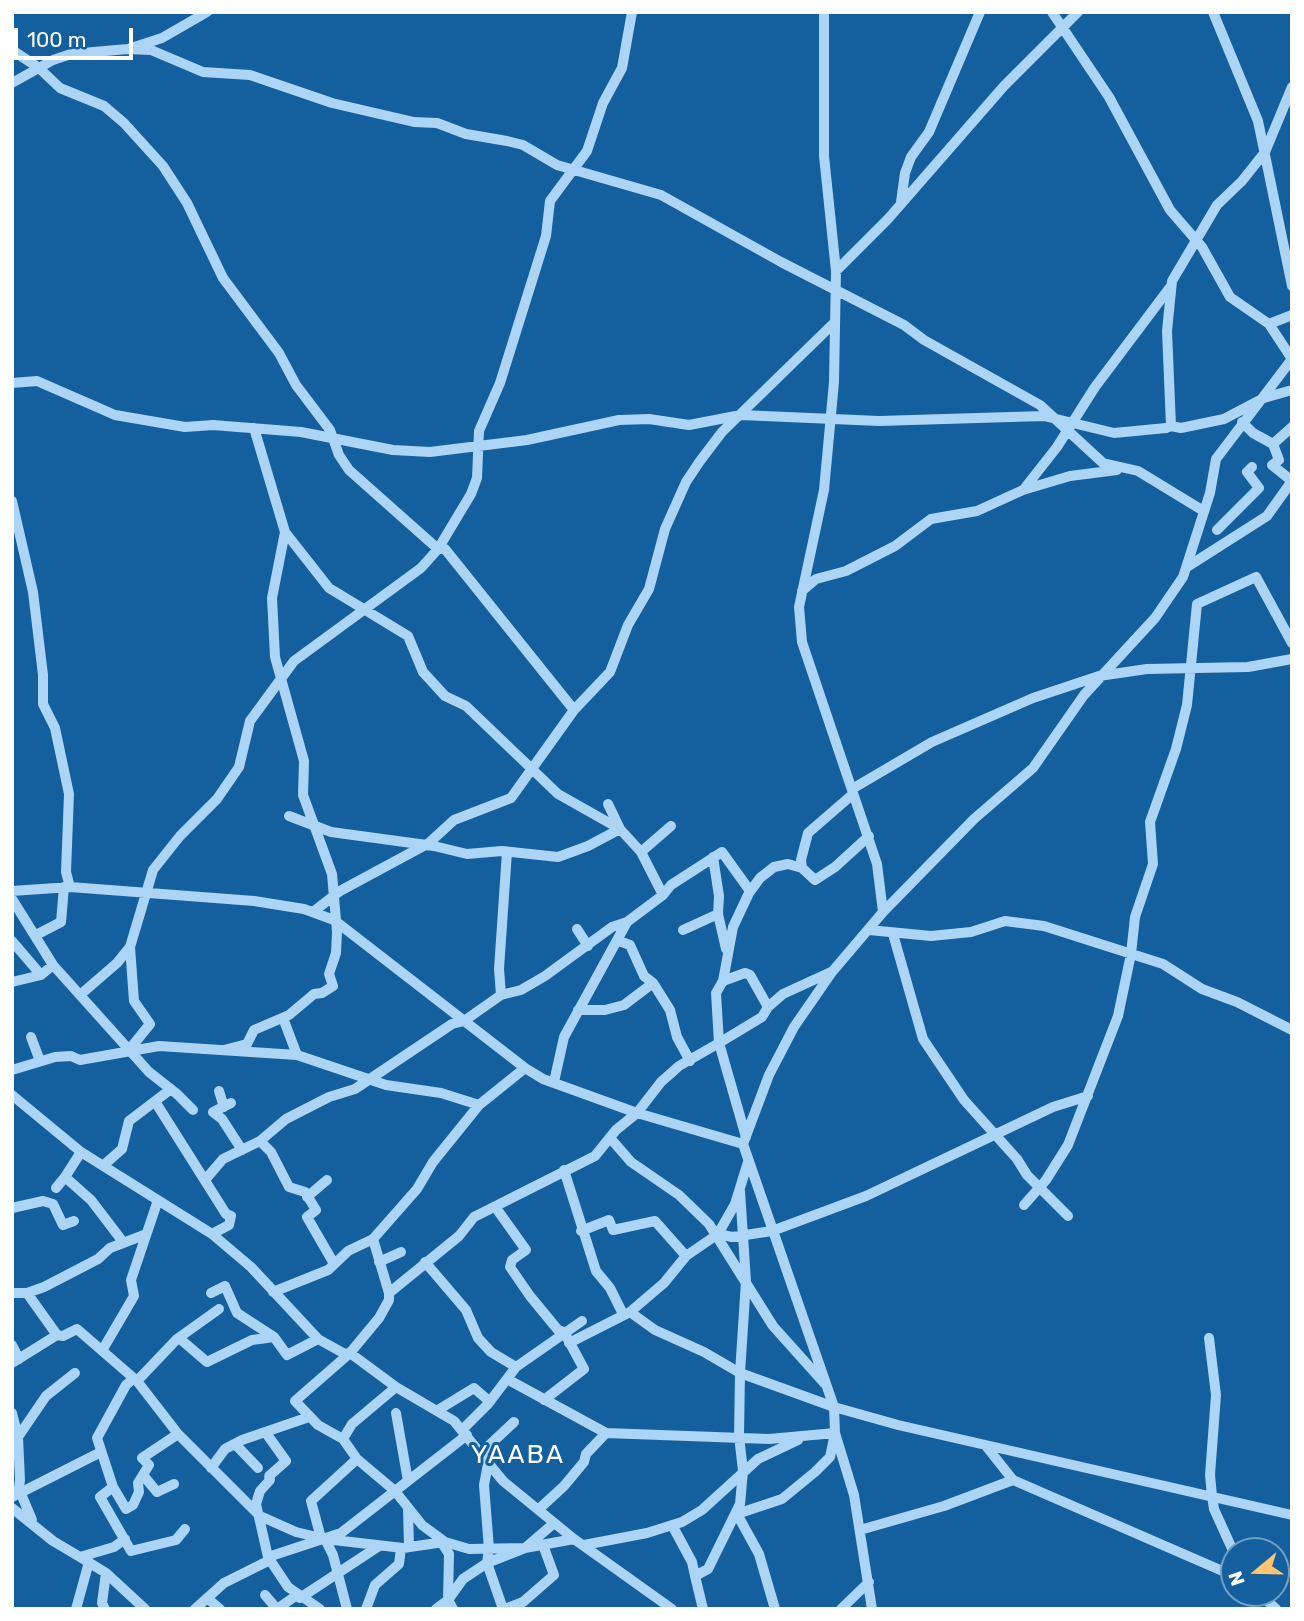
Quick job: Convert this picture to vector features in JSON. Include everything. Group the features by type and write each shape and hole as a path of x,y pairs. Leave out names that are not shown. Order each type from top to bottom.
{"street":[{"path":"128,49 162,38 207,12"},
{"path":"129,1050 150,1024 134,1001 130,947 153,870 180,836 217,799 239,767 250,722 281,678 304,652 421,568 438,549 471,494 477,478 478,447 484,413 500,383 546,236 550,201 587,151 603,103 622,68 632,12"},
{"path":"824,12 824,145 836,271 835,322 824,490 799,607 802,642 869,836 882,889 883,912"},
{"path":"901,202 905,173 911,157 929,131 980,12"},
{"path":"745,1140 769,1075 794,1027 832,972 883,912 974,819 1033,768 1099,676 1155,618 1187,567 1210,493 1216,459 1292,359 1269,324 1230,297 1195,239 1170,210 1122,119 1052,12"},
{"path":"836,271 1004,86 1078,12"},
{"path":"1213,12 1258,121 1292,286"},
{"path":"12,83 71,54 128,49 151,50 203,72 250,75 332,103 414,122 437,123 466,134 523,145 557,165 661,195 904,325 924,340 1040,405 1069,428 1103,463 1138,471 1202,515 1230,541"},
{"path":"12,50 39,68 60,88 104,106 124,123 163,166 187,202 223,278 279,353 296,385 333,438 339,455 349,470 438,549 445,549 574,710"},
{"path":"1023,490 1171,285 1195,239 1217,205 1242,181 1265,152 1292,87"},
{"path":"1171,285 1167,331 1171,426"},
{"path":"1269,324 1292,315"},
{"path":"313,912 334,895 426,845 454,820 511,799 574,710 610,672 628,625 649,589 665,529 686,482 711,445 835,322"},
{"path":"12,383 37,381 115,415 185,427 196,425 254,428 333,438 393,450 430,452 553,436 619,420 649,419 689,425 741,415 937,421 1044,416 1055,419"},
{"path":"1069,428 1114,433 1171,426 1181,428 1224,419 1264,398 1292,390"},
{"path":"1187,567 1267,516 1287,494 1292,481 1272,465 1279,460 1273,444 1253,433 1242,422"},
{"path":"1273,444 1292,427"},
{"path":"254,428 285,532 329,589 408,636 423,672 445,696 466,706 558,794 621,828"},
{"path":"1217,530 1259,488 1247,472 1252,467"},
{"path":"802,591 816,579 846,571 895,546 931,519 977,511 1023,490 1070,476 1121,469"},
{"path":"12,501 33,592 43,675 43,704 61,750 69,794 67,887 61,922 36,935"},
{"path":"224,1050 247,1044 254,1030 283,1018 314,994 322,993 333,986 329,974 336,953 337,922 332,874 303,795 304,761 275,657 272,598 285,532"},
{"path":"1024,1205 1040,1188 1068,1145 1118,1016 1131,954 1135,917 1153,864 1150,822 1176,749 1187,705 1197,604 1256,577 1292,643"},
{"path":"802,868 801,860 808,833 853,792 932,742 1033,698 1099,676 1192,666 1248,667 1292,659"},
{"path":"608,804 621,828 641,852 663,895"},
{"path":"289,816 331,832 426,845 467,855 507,852 558,857 588,846 621,828"},
{"path":"641,852 671,826"},
{"path":"737,1514 782,1499 830,1457 835,1433 834,1407 748,1162 745,1140 719,1043 716,993 723,981 733,927 750,891 774,867 788,864 802,868 814,880 835,867 869,836"},
{"path":"501,995 499,968 507,852"},
{"path":"205,1180 223,1159 260,1141 286,1119 329,1097 355,1089 452,1024 464,1021 501,995 521,990 545,976 612,927 628,922 663,895 671,885 722,852 750,891"},
{"path":"713,857 719,896 718,914 728,959"},
{"path":"12,891 67,887 145,892 254,901 313,912 337,922 525,1068 554,1082 637,1113 745,1140"},
{"path":"12,899 53,965 149,1072 193,1110"},
{"path":"683,930 718,914"},
{"path":"869,930 930,936 971,932 1005,921 1044,926 1163,964 1202,989 1237,1002 1292,1030"},
{"path":"554,1082 564,1037 628,922"},
{"path":"577,929 588,946"},
{"path":"893,934 923,1039 964,1100 1040,1188 1069,1216"},
{"path":"619,940 630,945 644,976 653,983 670,1010 677,1037 690,1061"},
{"path":"12,941 41,975"},
{"path":"80,995 130,947"},
{"path":"12,982 41,975 53,965"},
{"path":"389,1293 458,1236 474,1217 595,1156 637,1113 661,1082 762,1017 768,1007 792,989 832,972"},
{"path":"723,981 739,974 750,975 768,1007"},
{"path":"579,1010 604,1010 624,1005 653,983"},
{"path":"283,1018 297,1055"},
{"path":"31,1037 40,1061"},
{"path":"12,1070 40,1061 71,1056 80,1060 159,1046 297,1055 368,1079 441,1093 479,1105"},
{"path":"273,1292 328,1270 333,1262 373,1239 417,1189 433,1162 479,1105 525,1068"},
{"path":"105,1164 122,1149 129,1121 171,1089"},
{"path":"219,1091 228,1105 213,1112 222,1119 242,1150"},
{"path":"12,1095 81,1152 105,1164 212,1234 318,1339 345,1354 350,1353 396,1387 438,1410 465,1432 503,1481 554,1524 672,1609"},
{"path":"718,1234 743,1236 772,1231 866,1196 1053,1107 1088,1096"},
{"path":"156,1103 226,1214 231,1216 229,1225 212,1234"},
{"path":"611,1139 631,1162 686,1201 718,1234 773,1326 828,1387"},
{"path":"260,1141 271,1152 289,1187 305,1192 316,1210 307,1217 333,1262"},
{"path":"56,1188 81,1152"},
{"path":"569,1343 626,1313 664,1283 686,1255 718,1234 740,1191 748,1162"},
{"path":"564,1170 579,1211 581,1231 596,1271 626,1313 740,1373 834,1407 986,1446 1292,1515"},
{"path":"65,1177 91,1200 123,1242"},
{"path":"307,1197 327,1180"},
{"path":"695,1576 708,1569 737,1514 743,1471 739,1436 746,1281 740,1191"},
{"path":"103,1349 134,1296 131,1280 158,1200"},
{"path":"12,1208 43,1201 53,1204 64,1225 74,1221"},
{"path":"496,1208 526,1250 512,1260 510,1267 558,1330 564,1332 584,1369 544,1400"},
{"path":"581,1231 609,1220 613,1230 655,1221 686,1255"},
{"path":"12,1293 26,1293 98,1259 123,1242 144,1235"},
{"path":"373,1239 389,1300 379,1318 350,1353 295,1401 309,1417 343,1439 357,1459 395,1491 432,1535 443,1543 449,1554 451,1604"},
{"path":"379,1262 401,1252"},
{"path":"425,1262 466,1310 478,1339 491,1352 516,1367"},
{"path":"211,1293 225,1286 237,1313 274,1337 287,1355 318,1339"},
{"path":"26,1293 57,1335"},
{"path":"126,1509 113,1487 99,1452 97,1438 126,1385 135,1380 179,1338 219,1309"},
{"path":"195,1609 223,1583 269,1558 341,1532 408,1481 465,1432 516,1367 582,1321"},
{"path":"12,1345 16,1361 57,1335 63,1336 77,1329 103,1349 135,1380 178,1434 260,1516 296,1532 323,1539 379,1546 405,1547 443,1543 469,1549 525,1548 574,1539"},
{"path":"179,1338 207,1362 252,1340 274,1337"},
{"path":"1209,1338 1216,1395 1210,1475 1214,1509 1227,1537"},
{"path":"18,1437 46,1396 75,1373"},
{"path":"507,1379 606,1433 809,1437 835,1433"},
{"path":"343,1439 352,1424 396,1387"},
{"path":"438,1410 474,1388 489,1401"},
{"path":"12,1413 18,1437 16,1494 33,1523"},
{"path":"396,1413 408,1481"},
{"path":"211,1468 225,1449 309,1417"},
{"path":"481,1453 514,1422"},
{"path":"266,1433 286,1461 269,1476 270,1480 260,1491 256,1504 269,1558 280,1577 299,1597 320,1609"},
{"path":"538,1509 572,1478 584,1462 586,1454 606,1433"},
{"path":"835,1433 854,1495 872,1609"},
{"path":"113,1516 133,1505 149,1465 142,1458 178,1434"},
{"path":"584,1545 672,1525 702,1510 743,1471 776,1449 809,1437"},
{"path":"235,1444 258,1468"},
{"path":"986,1446 1013,1480 1220,1570"},
{"path":"16,1494 99,1452"},
{"path":"347,1609 336,1577 333,1555 323,1539 311,1501 357,1459"},
{"path":"488,1464 484,1485 489,1549 487,1563 504,1609 523,1602 554,1574 543,1545"},
{"path":"143,1475 157,1492 174,1484"},
{"path":"860,1530 944,1506 1013,1480"},
{"path":"113,1487 100,1497 131,1551 176,1540 185,1530"},
{"path":"12,1508 53,1541 106,1573 145,1609"},
{"path":"366,1609 375,1586 398,1564 405,1547 408,1508"},
{"path":"737,1514 759,1554 775,1609"},
{"path":"436,1609 451,1604 463,1578 487,1563 525,1548 554,1524"},
{"path":"672,1525 692,1562 703,1609"},
{"path":"85,1559 114,1547 125,1539"},
{"path":"265,1595 277,1609 336,1577 379,1546"},
{"path":"76,1609 85,1559"},
{"path":"105,1609 102,1603 106,1573"},
{"path":"841,1609 869,1582"},
{"path":"207,1598 220,1609"}],"district":[{"name":"YAABA","path":"518,1455"}]}
